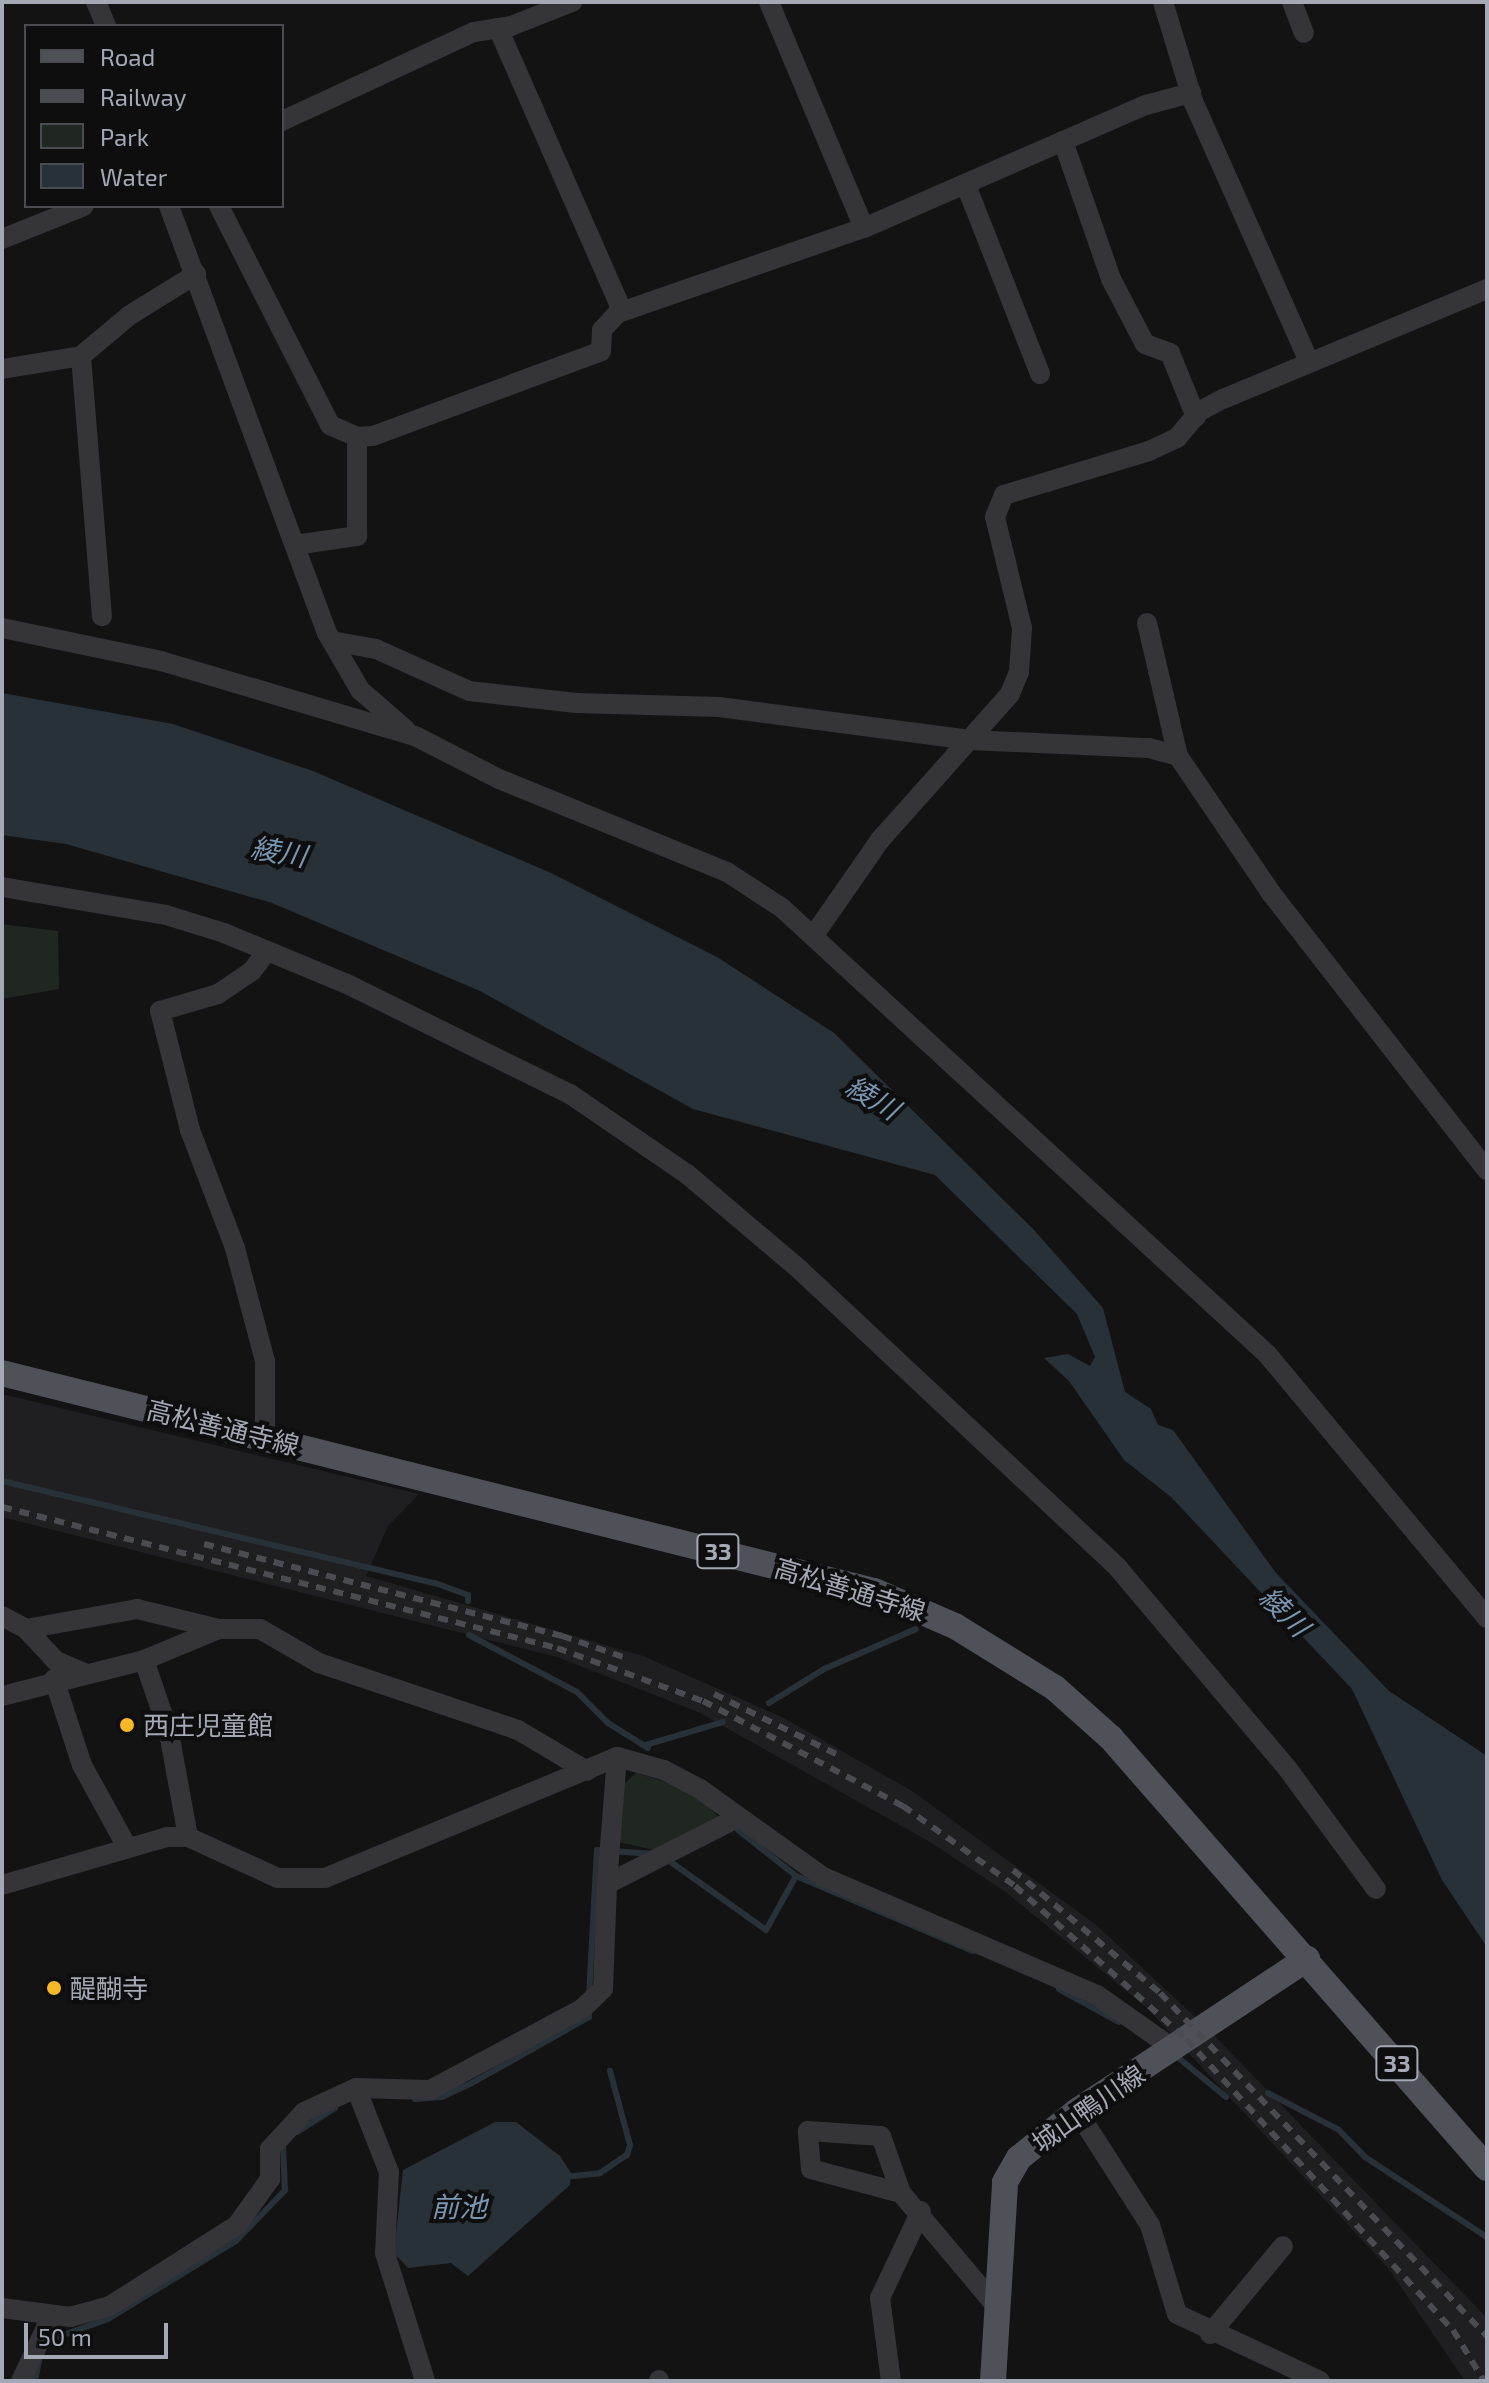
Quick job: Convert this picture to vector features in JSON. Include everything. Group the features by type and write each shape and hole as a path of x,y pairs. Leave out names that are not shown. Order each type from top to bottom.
{"main road":[{"name":"高松善通寺線","path":"2,1373 874,1591 942,1619 1026,1667 1084,1712 1307,1959 1487,2168"},
{"name":"城山鴨川線","path":"993,2381 1005,2182 1036,2141 1171,2047 1307,1959"}],"street":[{"path":"96,2 105,24"},
{"path":"284,120 474,32 498,28 572,2"},
{"path":"769,2 864,228"},
{"path":"1163,2 1191,93 1309,362"},
{"path":"1292,2 1304,33"},
{"path":"498,28 622,311"},
{"path":"220,208 330,425 357,437 601,351 602,330 622,311 864,228 1063,141 1191,93"},
{"path":"1063,141 1111,279 1145,344 1170,353 1196,417"},
{"path":"966,185 1040,374"},
{"path":"2,239 79,208"},
{"path":"170,208 332,641 360,690 415,736"},
{"path":"2,369 81,356 130,315 196,274"},
{"path":"814,935 880,840 1010,694 1023,650 996,503 1017,487 1149,451 1177,438 1196,417 1309,362 1487,289"},
{"path":"81,356 102,616"},
{"path":"295,545 357,536 357,437"},
{"path":"1147,623 1178,756 1271,893 1487,1170"},
{"path":"2,628 161,661 415,736 499,779 727,872 814,935 1267,1354 1487,1618"},
{"path":"332,641 376,649 469,691 576,703 719,707 970,740 1149,748 1178,756"},
{"path":"2,887 166,915 267,951 570,1094 699,1183 1118,1568 1248,1720 1376,1889"},
{"path":"265,1437 265,1361 235,1248 190,1130 160,1011 218,994 252,971 267,951"},
{"path":"26,1629 137,1609 219,1629 260,1629 319,1663 518,1730 587,1771"},
{"path":"2,1616 26,1629 56,1661 84,1673"},
{"path":"2,1696 54,1679 144,1660 219,1629"},
{"path":"144,1660 169,1733 188,1837"},
{"path":"54,1679 82,1765 127,1847"},
{"path":"2,2308 51,2317 110,2306 219,2239 255,2204 270,2179 270,2149 284,2128 358,2095 430,2090 587,2005 603,1989 617,1757"},
{"path":"2,1885 127,1847 188,1837 278,1878 325,1878 617,1757 664,1770 739,1817 823,1877 1061,1977 1126,2011 1171,2047"},
{"path":"607,1884 662,1859 739,1817"},
{"path":"358,2095 389,2172 385,2253 425,2381"},
{"path":"1077,2111 1150,2225 1177,2314 1210,2334 1320,2381"},
{"path":"901,2193 881,2136 808,2131 811,2169 901,2193 921,2211 997,2307"},
{"path":"891,2381 880,2298 921,2211"},
{"path":"1210,2334 1283,2246"},
{"path":"21,2381 51,2317"}],"shaded area":[{"path":"2,1394 419,1494 388,1526 366,1576 643,1656 782,1717 912,1791 1095,1924 1206,2027 1487,2318 1487,2381 1465,2381 1388,2268 1146,2007 1007,1893 930,1842 698,1712 557,1657 2,1517"}],"green space":[{"path":"2,924 58,931 59,989 2,999"},
{"path":"636,1773 691,1789 720,1818 662,1852 619,1842 622,1786"}],"water":[{"name":"綾川","path":"2,693 173,724 313,771 551,873 717,957 834,1033 1034,1230 1103,1308 1125,1392 1151,1409 1158,1425 1173,1430 1276,1573 1389,1691 1487,1756 1487,1947 1442,1880 1352,1689 1171,1497 1124,1460 1069,1381 1044,1358 1068,1354 1090,1366 1095,1357 1077,1314 935,1175 693,1109 480,991 272,903 66,844 2,835"},
{"name":"前池","path":"495,2122 516,2122 560,2156 571,2173 570,2185 468,2276 451,2263 408,2268 394,2253 403,2170"}],"waterway":[{"path":"2,1481 435,1583 468,1595 468,1601"},
{"path":"769,1703 824,1669 916,1629"},
{"path":"469,1635 577,1692 608,1723 648,1748"},
{"path":"646,1745 723,1722"},
{"path":"738,1830 796,1876 973,1951"},
{"path":"589,1996 597,1850 654,1854"},
{"path":"668,1860 766,1930 796,1876"},
{"path":"1059,1989 1119,2022"},
{"path":"415,2099 442,2097 472,2083 589,2017 589,2011"},
{"path":"1175,2055 1226,2097"},
{"path":"564,2177 600,2173 627,2155 630,2145 610,2071"},
{"path":"1268,2093 1339,2130 1365,2157 1487,2237"},
{"path":"297,2132 335,2108"},
{"path":"49,2340 108,2319 236,2241 285,2190 283,2146"},
{"path":"35,2381 39,2361"}],"railway":[{"path":"2,1507 557,1648 703,1701 903,1806 1015,1886 1186,2039 1453,2330 1484,2381"},
{"path":"204,1544 562,1636 629,1659"},
{"path":"714,1694 836,1754"},
{"path":"1013,1870 1160,1993 1487,2336"}],"place":[{"name":"西庄児童館","path":"127,1725"},
{"name":"醍醐寺","path":"54,1988"}]}
